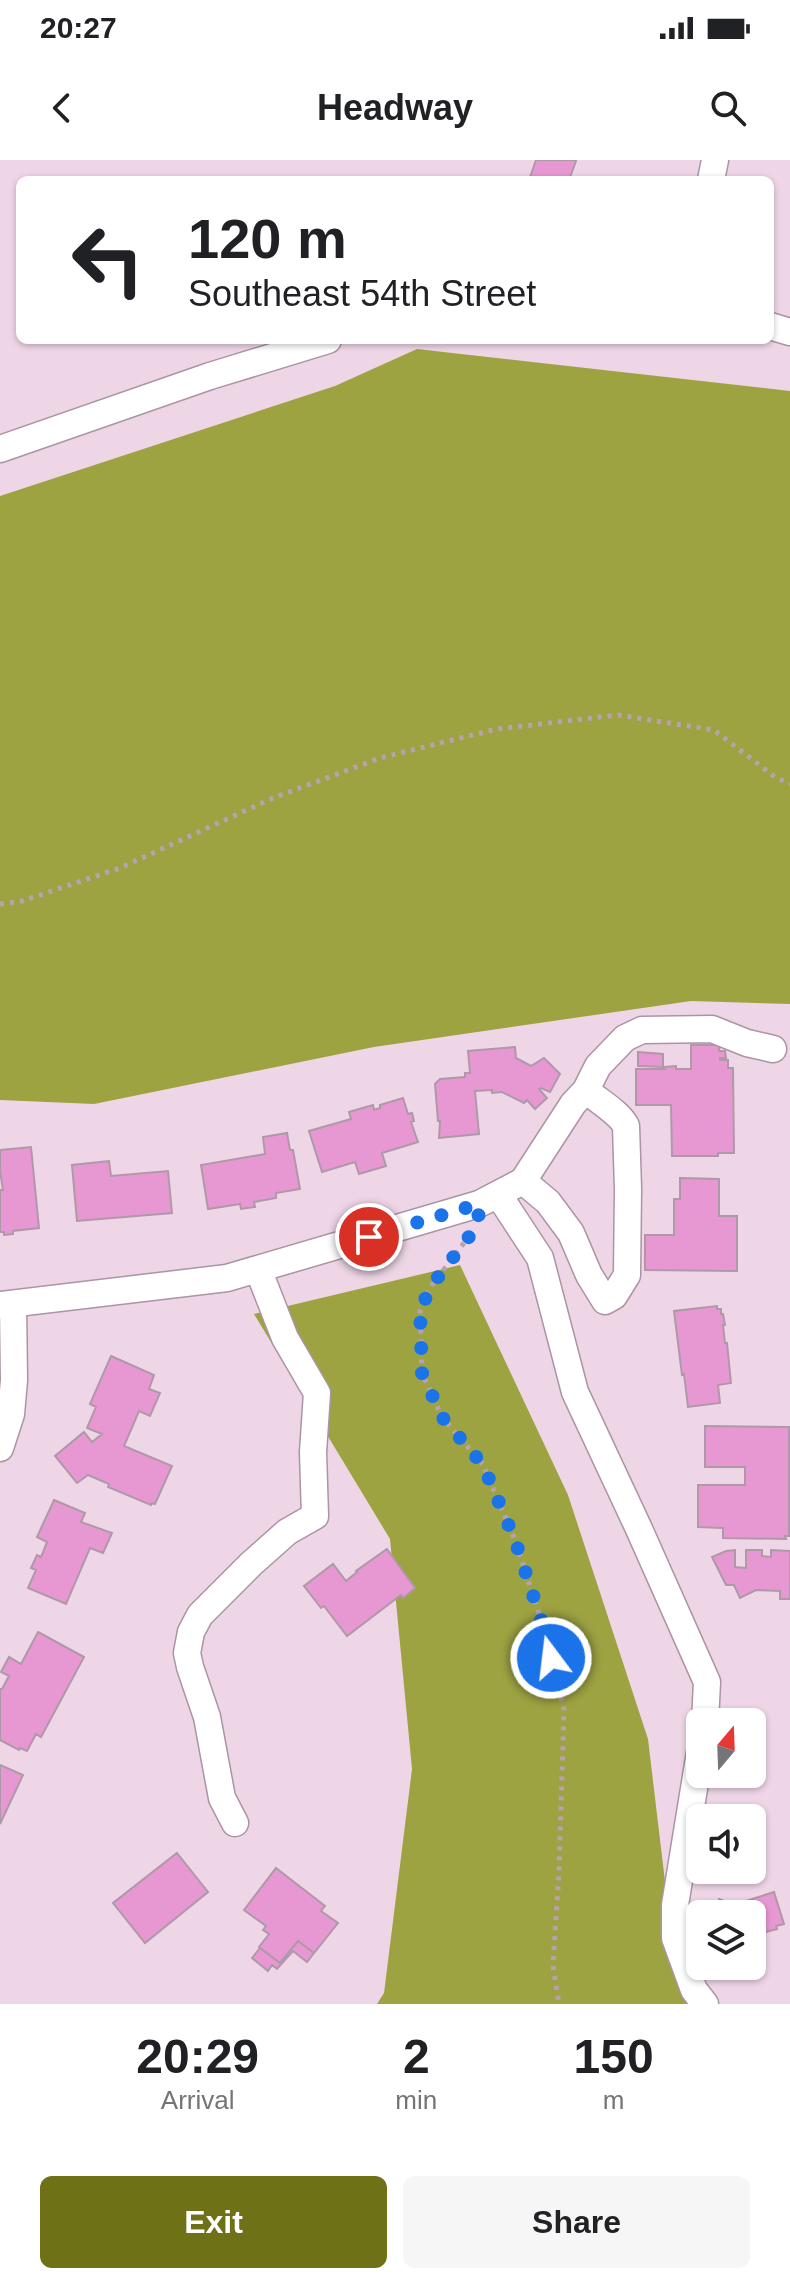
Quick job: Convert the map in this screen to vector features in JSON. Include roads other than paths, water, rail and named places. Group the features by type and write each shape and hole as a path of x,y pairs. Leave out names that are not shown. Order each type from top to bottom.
{"street":[{"path":"0,449 210,376 315,344"},
{"path":"0,1448 11,1414 14,1380 6,1305 227,1278 489,1199 523,1181 573,1104 586,1090 598,1066 625,1038 642,1030 712,1029 773,1049"},
{"path":"523,1181 548,1202 571,1233 589,1275 605,1301 614,1296 627,1275 626,1126 622,1118 586,1090"},
{"path":"489,1199 540,1258 575,1392 707,1682 706,1708"},
{"path":"235,1823 222,1798 207,1717 190,1667 187,1653 191,1632 200,1615 251,1564 287,1532 315,1516 313,1452 317,1393 285,1338 258,1269"},
{"path":"694,1788 675,1905 675,1938 694,1990 705,2004"}]}
